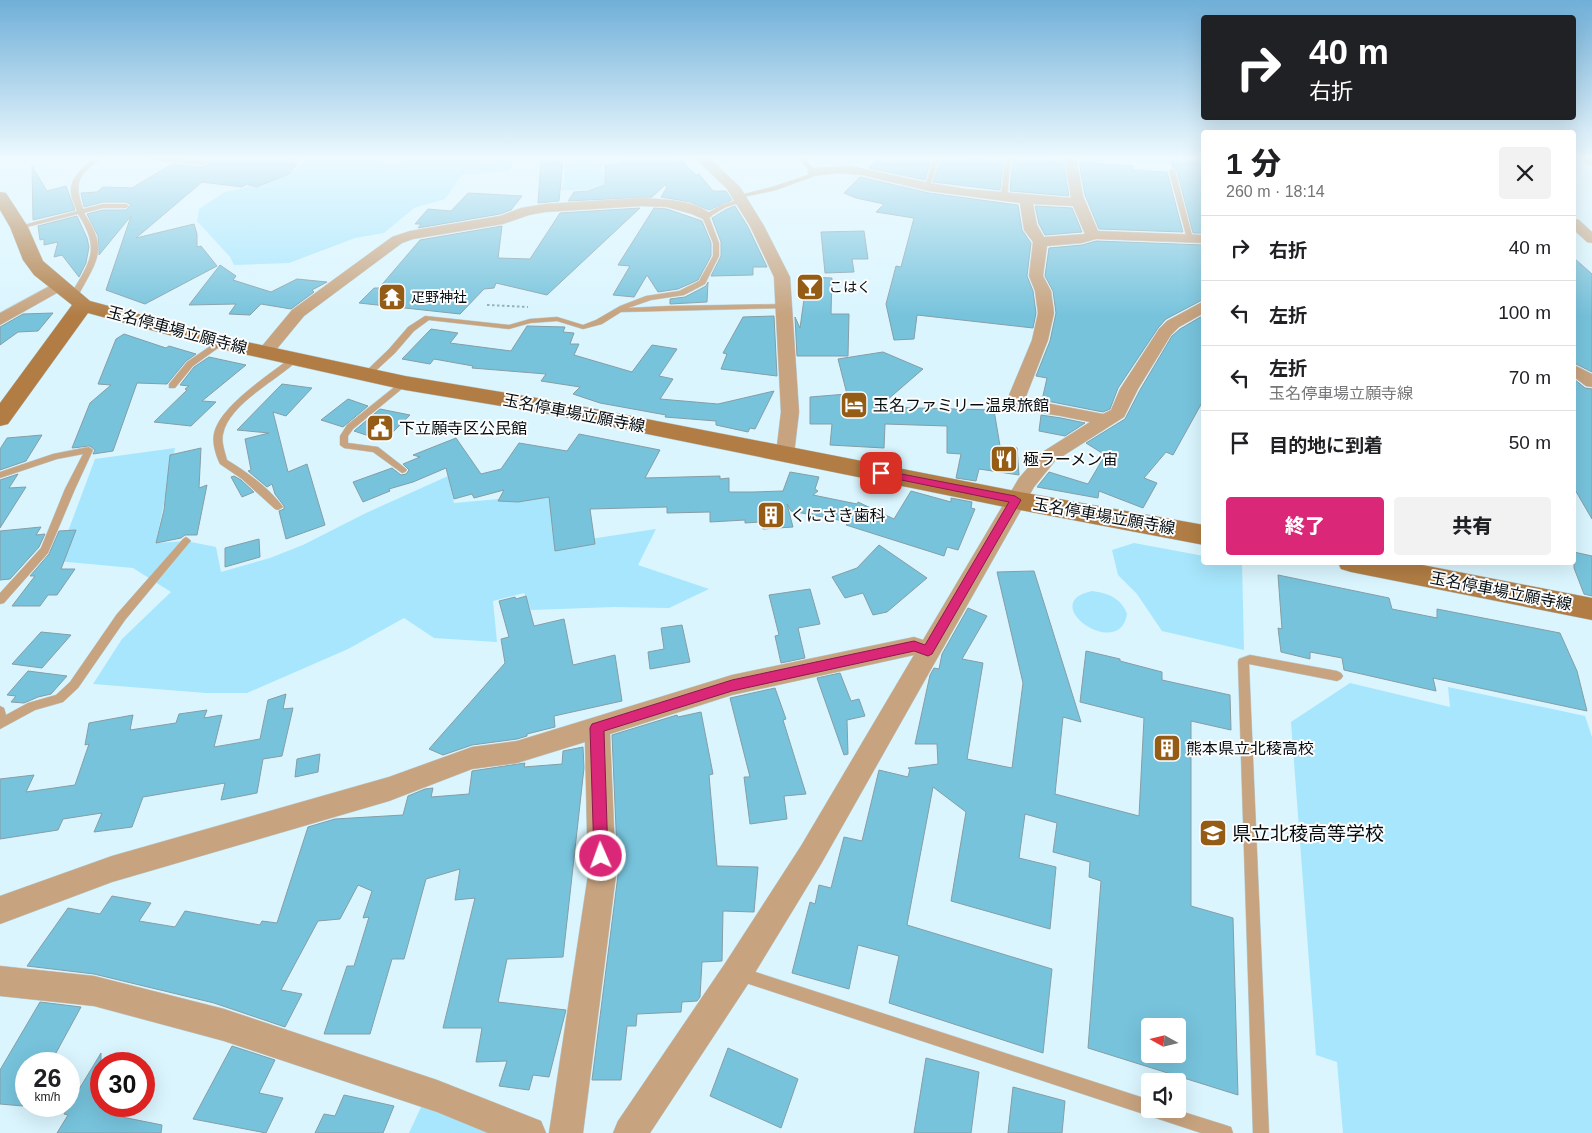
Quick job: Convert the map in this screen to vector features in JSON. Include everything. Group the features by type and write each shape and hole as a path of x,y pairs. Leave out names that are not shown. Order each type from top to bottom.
{"main road":[{"name":"玉名停車場立願寺線","path":"8,210 19,227 28,253 38,267 72,295 222,343 405,382 549,407 1015,500 1201,534"},
{"path":"0,419 72,295"},
{"name":"玉名停車場立願寺線","path":"1366,565 1592,609"}],"street":[{"path":"265,352 298,313 397,240 410,234 503,220 533,210"},
{"path":"693,210 705,216"},
{"path":"746,210 757,226 782,277 790,412 785,454"},
{"path":"1030,210 1028,225 1040,242 1036,276 1043,291 1047,309 1040,340 1016,400 1022,405 1061,410 1104,420"},
{"path":"1081,210 1095,235"},
{"path":"1576,225 1592,239"},
{"path":"1040,242 1095,235 1197,239"},
{"path":"1576,239 1592,239"},
{"path":"0,320 72,295"},
{"path":"630,1133 737,973 811,856 1026,483 1048,457 1104,420 1118,413 1129,389 1165,332 1173,324 1201,308"},
{"path":"1576,371 1592,382"},
{"path":"0,910 112,869 389,789 472,758 516,752 732,685 914,646 928,651"},
{"path":"566,1133 602,875 597,728"},
{"path":"0,981 94,991 224,1025 437,1096 528,1133"}],"lane":[{"path":"19,227 88,210"},
{"path":"366,374 392,351 410,329 428,318 509,326 530,321 557,319 583,327 599,322 615,312 649,298 681,293 702,282 718,251 705,216 717,210"},
{"path":"1186,210 1197,239"},
{"path":"72,295 96,254 96,245 91,227 80,212"},
{"path":"615,312 668,308 785,306"},
{"path":"172,386 190,364 222,343"},
{"path":"278,507 236,468 223,462 218,441 219,431 237,405 296,358"},
{"path":"402,470 375,449 344,445 344,436 350,427 405,382"},
{"path":"0,475 56,456 89,450 70,489 45,550 0,600"},
{"path":"0,724 32,706 59,698 74,685 121,617 186,541"},
{"path":"1261,1133 1243,662 1250,659 1337,676"},
{"path":"737,973 1141,1106"},
{"path":"1179,1118 1226,1133"}],"shaded area":[{"path":"199,210 412,210 384,233 355,238 289,263 234,265 230,257 197,221"},
{"path":"175,448 156,543 186,541 216,547 221,572 270,558 303,545 366,513 448,476 454,503 553,494 557,544 656,529 638,565 709,589 669,608 614,607 531,610 524,593 493,601 497,642 434,638 404,618 348,649 247,693 206,693 93,684 122,639 171,592 133,568 57,561 95,459"},
{"path":"1134,543 1201,555 1201,565 1242,565 1244,650 1162,631 1137,594 1118,575 1112,550"},
{"path":"1092,591 1109,595 1118,600 1127,614 1121,627 1111,632 1098,631 1086,625 1076,616 1072,606 1077,597"},
{"path":"1350,683 1450,707 1448,687 1585,716 1592,737 1592,1133 1343,1133 1337,1062 1316,1055 1291,722"},
{"path":"423,1103 488,1133 409,1133"}],"building":[{"path":"33,210 75,210 33,220"},
{"path":"103,210 169,210 136,238 194,224 197,234 197,247 201,246 217,266 145,304 106,290 131,216 99,255 98,236 87,214"},
{"path":"427,210 511,210 500,214 418,228 421,224 415,224"},
{"path":"638,210 547,295 496,283 494,288 484,289 460,314 359,303 374,288 379,288 420,240 502,226 498,258 530,259 560,213"},
{"path":"653,210 670,210 702,221 711,243 711,256 698,280 678,289 658,292 647,275 634,297 613,295 630,266 618,265"},
{"path":"726,210 737,210 748,227 767,267 753,267 753,275 711,276 721,256 721,242 712,218"},
{"path":"878,210 1019,210 1022,230 1031,243 1027,276 1033,291 1036,313 1033,328 917,315 914,339 894,340 886,304 896,266 901,267 914,218 876,212"},
{"path":"1036,210 1073,210 1082,232 1045,235 1039,224"},
{"path":"1091,210 1177,210 1183,232 1099,229"},
{"path":"1187,210 1201,210 1201,233 1193,233"},
{"path":"77,216 89,247 86,263 79,277 62,255 54,257 58,242 44,245 44,239 40,240 38,226"},
{"path":"864,231 868,259 852,259 854,272 825,273 821,232"},
{"path":"1096,241 1201,245 1201,301 1166,319 1158,328 1118,388 1110,409 1103,412 1042,400 1047,378 1036,376 1050,341 1056,313 1053,291 1045,276 1049,248 1082,245"},
{"path":"1576,260 1592,274 1592,372 1576,364"},
{"path":"220,265 236,276 233,280 271,292 297,279 327,282 312,290 314,292 291,309 261,304 250,315 229,314 236,304 189,305"},
{"path":"807,277 832,278 831,314 849,314 848,356 797,356 795,317 800,328"},
{"path":"708,282 707,302 670,304 670,299 685,297 706,286"},
{"path":"53,313 38,331 18,332 0,345 0,327 23,314"},
{"path":"774,316 777,376 721,369 727,354 723,353 743,317"},
{"path":"1201,317 1201,404 1173,455 1166,452 1144,478 1157,483 1143,508 1099,491 1098,498 1037,487 1049,472 1088,484 1105,455 1086,443 1125,419 1172,336"},
{"path":"527,326 565,327 563,332 574,333 570,344 579,344 574,355 632,372 652,345 677,349 659,376 673,379 660,399 718,404 774,391 755,429 750,428 748,432 716,425 716,421 665,417 666,415 600,403 573,394 580,387 541,381 546,374 472,368 473,366 434,359 430,364 402,359 431,329 458,333 450,343 511,351"},
{"path":"124,334 166,348 169,346 196,354 186,361 167,384 137,383 113,451 93,454 95,450 90,446 72,448 90,403 111,385 98,384 116,339"},
{"path":"883,352 923,369 879,407 994,410 1000,446 1017,448 1019,475 979,469 976,481 956,478 961,454 947,453 947,426 885,424 884,448 830,445 832,424 810,424 810,397 847,394 838,359"},
{"path":"209,357 246,365 202,401 216,402 191,426 154,422 187,390 185,389 189,386 180,385 194,367"},
{"path":"1576,381 1585,388 1592,389 1592,519 1576,491"},
{"path":"282,384 312,388 286,416 273,412 288,472 307,464 325,525 286,539 279,511 284,509 284,506 275,494 272,484 267,487 248,471 251,470 245,439 269,433 237,430"},
{"path":"348,399 368,406 343,427 321,420"},
{"name":"下立願寺区公民館","path":"380,409 410,415 384,441 354,431"},
{"path":"1041,415 1085,423 1065,436 1039,431"},
{"path":"579,434 660,450 645,478 720,476 720,479 729,478 729,492 783,491 790,472 819,477 815,489 818,491 813,495 857,504 858,502 894,519 911,491 951,502 951,498 972,502 971,508 975,509 958,550 947,547 944,556 846,525 849,522 791,511 787,504 793,527 763,529 760,522 745,523 745,520 710,522 710,512 667,513 667,507 590,509 595,544 555,551 549,497 518,502 498,501 504,490 474,498 472,494 454,499 446,468 413,482 389,489 390,491 363,502 353,482 392,468 401,475 406,474 409,470 403,464 420,457 413,455 456,438 481,474 501,469 519,443 567,451"},
{"path":"42,435 26,461 0,470 0,449 7,438"},
{"path":"201,448 199,488 207,485 197,535 185,535 181,538 156,543 164,510 170,455"},
{"path":"18,474 9,488 26,487 0,528 0,480"},
{"path":"234,476 254,492 242,497 231,477"},
{"path":"41,527 36,535 45,534 39,547 10,579 0,580 0,531"},
{"path":"76,530 61,569 75,569 57,595 48,595 40,606 12,606 35,576 30,576 49,554 59,531"},
{"path":"259,539 260,557 225,567 225,548"},
{"path":"879,545 927,578 887,612 873,615 863,593 845,598 832,577 857,568"},
{"path":"1576,552 1592,556 1592,596 1584,594 1574,565 1576,565"},
{"path":"1034,571 1081,722 1063,717 1055,794 1139,816 1144,718 1080,702 1086,651 1162,672 1162,680 1230,695 1231,730 1191,721 1191,906 1233,918 1238,1095 1186,1079 1186,1073 1168,1073 1088,1048 1101,881 1089,877 1090,862 1053,852 1057,823 1025,814 1019,858 1056,867 1050,929 951,901 966,812 933,787 907,925 1052,969 1043,1053 889,1003 899,956 858,945 849,989 792,973 810,902 815,904 819,885 831,888 844,837 862,841 879,770 908,777 910,769 908,768 938,764 937,744 915,744 930,675 934,668 939,669 942,654 968,608 987,616 962,659 983,663 967,759 1012,768 1023,683 997,572"},
{"path":"1278,575 1389,598 1392,609 1437,618 1437,609 1560,633 1577,671 1587,711 1433,678 1436,691 1344,670 1342,658 1310,652 1310,659 1281,652 1278,628 1282,629"},
{"path":"810,589 820,624 798,628 805,658 781,663 775,636 779,635 769,595"},
{"path":"526,596 534,626 564,619 573,665 615,655 622,701 554,716 555,727 527,734 527,736 517,739 472,745 443,755 429,749 505,663 501,639 509,637 499,601"},
{"path":"682,625 690,662 650,669 648,652 664,649 661,628"},
{"path":"41,632 71,635 42,668 12,664"},
{"path":"28,671 67,676 51,694 24,703 11,702 16,696 7,695"},
{"path":"840,673 851,701 859,699 865,716 847,720 848,754 844,755 817,678"},
{"path":"775,688 786,719 783,720 806,794 784,796 787,819 750,824 744,777 750,777 730,698"},
{"path":"286,694 283,709 293,708 282,756 263,759 257,793 221,800 225,783 143,797 132,827 94,832 102,813 63,819 58,830 0,839 0,779 34,775 26,792 75,785 89,744 85,745 89,723 133,715 130,730 176,723 179,714 207,710 204,718 222,715 214,747 260,739 268,700"},
{"path":"701,712 713,774 709,775 717,866 758,867 754,912 723,911 722,961 702,962 700,997 697,1001 682,1002 681,1012 637,1014 636,1026 627,1026 621,1080 592,1080 618,875 612,735 677,715 678,717"},
{"path":"583,747 584,768 563,957 507,959 498,1002 566,1010 549,1077 533,1075 529,1090 499,1086 507,1061 476,1062 482,1028 443,1028 475,898 455,900 460,869 426,879 404,959 392,959 370,1034 324,1034 347,966 354,966 369,917 363,918 372,891 358,885 340,919 318,921 281,990 302,994 285,1027 214,1003 94,974 27,966 68,908 100,914 112,896 151,903 139,921 175,927 185,911 260,925 262,921 277,923 308,827 335,819 403,815 408,796 425,789 433,788 431,797 469,794 472,771 525,763 524,767 562,764 563,751"},
{"path":"320,754 318,772 295,777 297,759"},
{"path":"40,1002 81,1007 57,1052 15,1052 15,1105 0,1104 0,1070"},
{"path":"232,1046 275,1060 259,1093 283,1098 266,1133 193,1119"},
{"path":"728,1048 798,1079 781,1128 710,1096"},
{"path":"926,1058 979,1072 971,1133 914,1133"},
{"path":"90,1071 90,1117 122,1117 162,1125 161,1133 57,1133 67,1117 80,1117 80,1088"},
{"path":"1013,1087 1065,1101 1062,1133 1008,1133"},
{"path":"344,1095 394,1106 383,1133 315,1133 324,1114 335,1116"}],"place":[{"name":"こはく","path":"810,287"},
{"name":"疋野神社","path":"392,297"},
{"name":"玉名ファミリー温泉旅館","path":"854,405"},
{"name":"下立願寺区公民館","path":"380,428"},
{"name":"極ラーメン宙","path":"1004,459"},
{"name":"くにさき歯科","path":"771,515"},
{"name":"熊本県立北稜高校","path":"1167,748"},
{"name":"県立北稜高等学校","path":"1213,833"}],"route":[{"path":"601,856 597,728 732,685 914,646 928,651 1015,500 881,473"}]}
